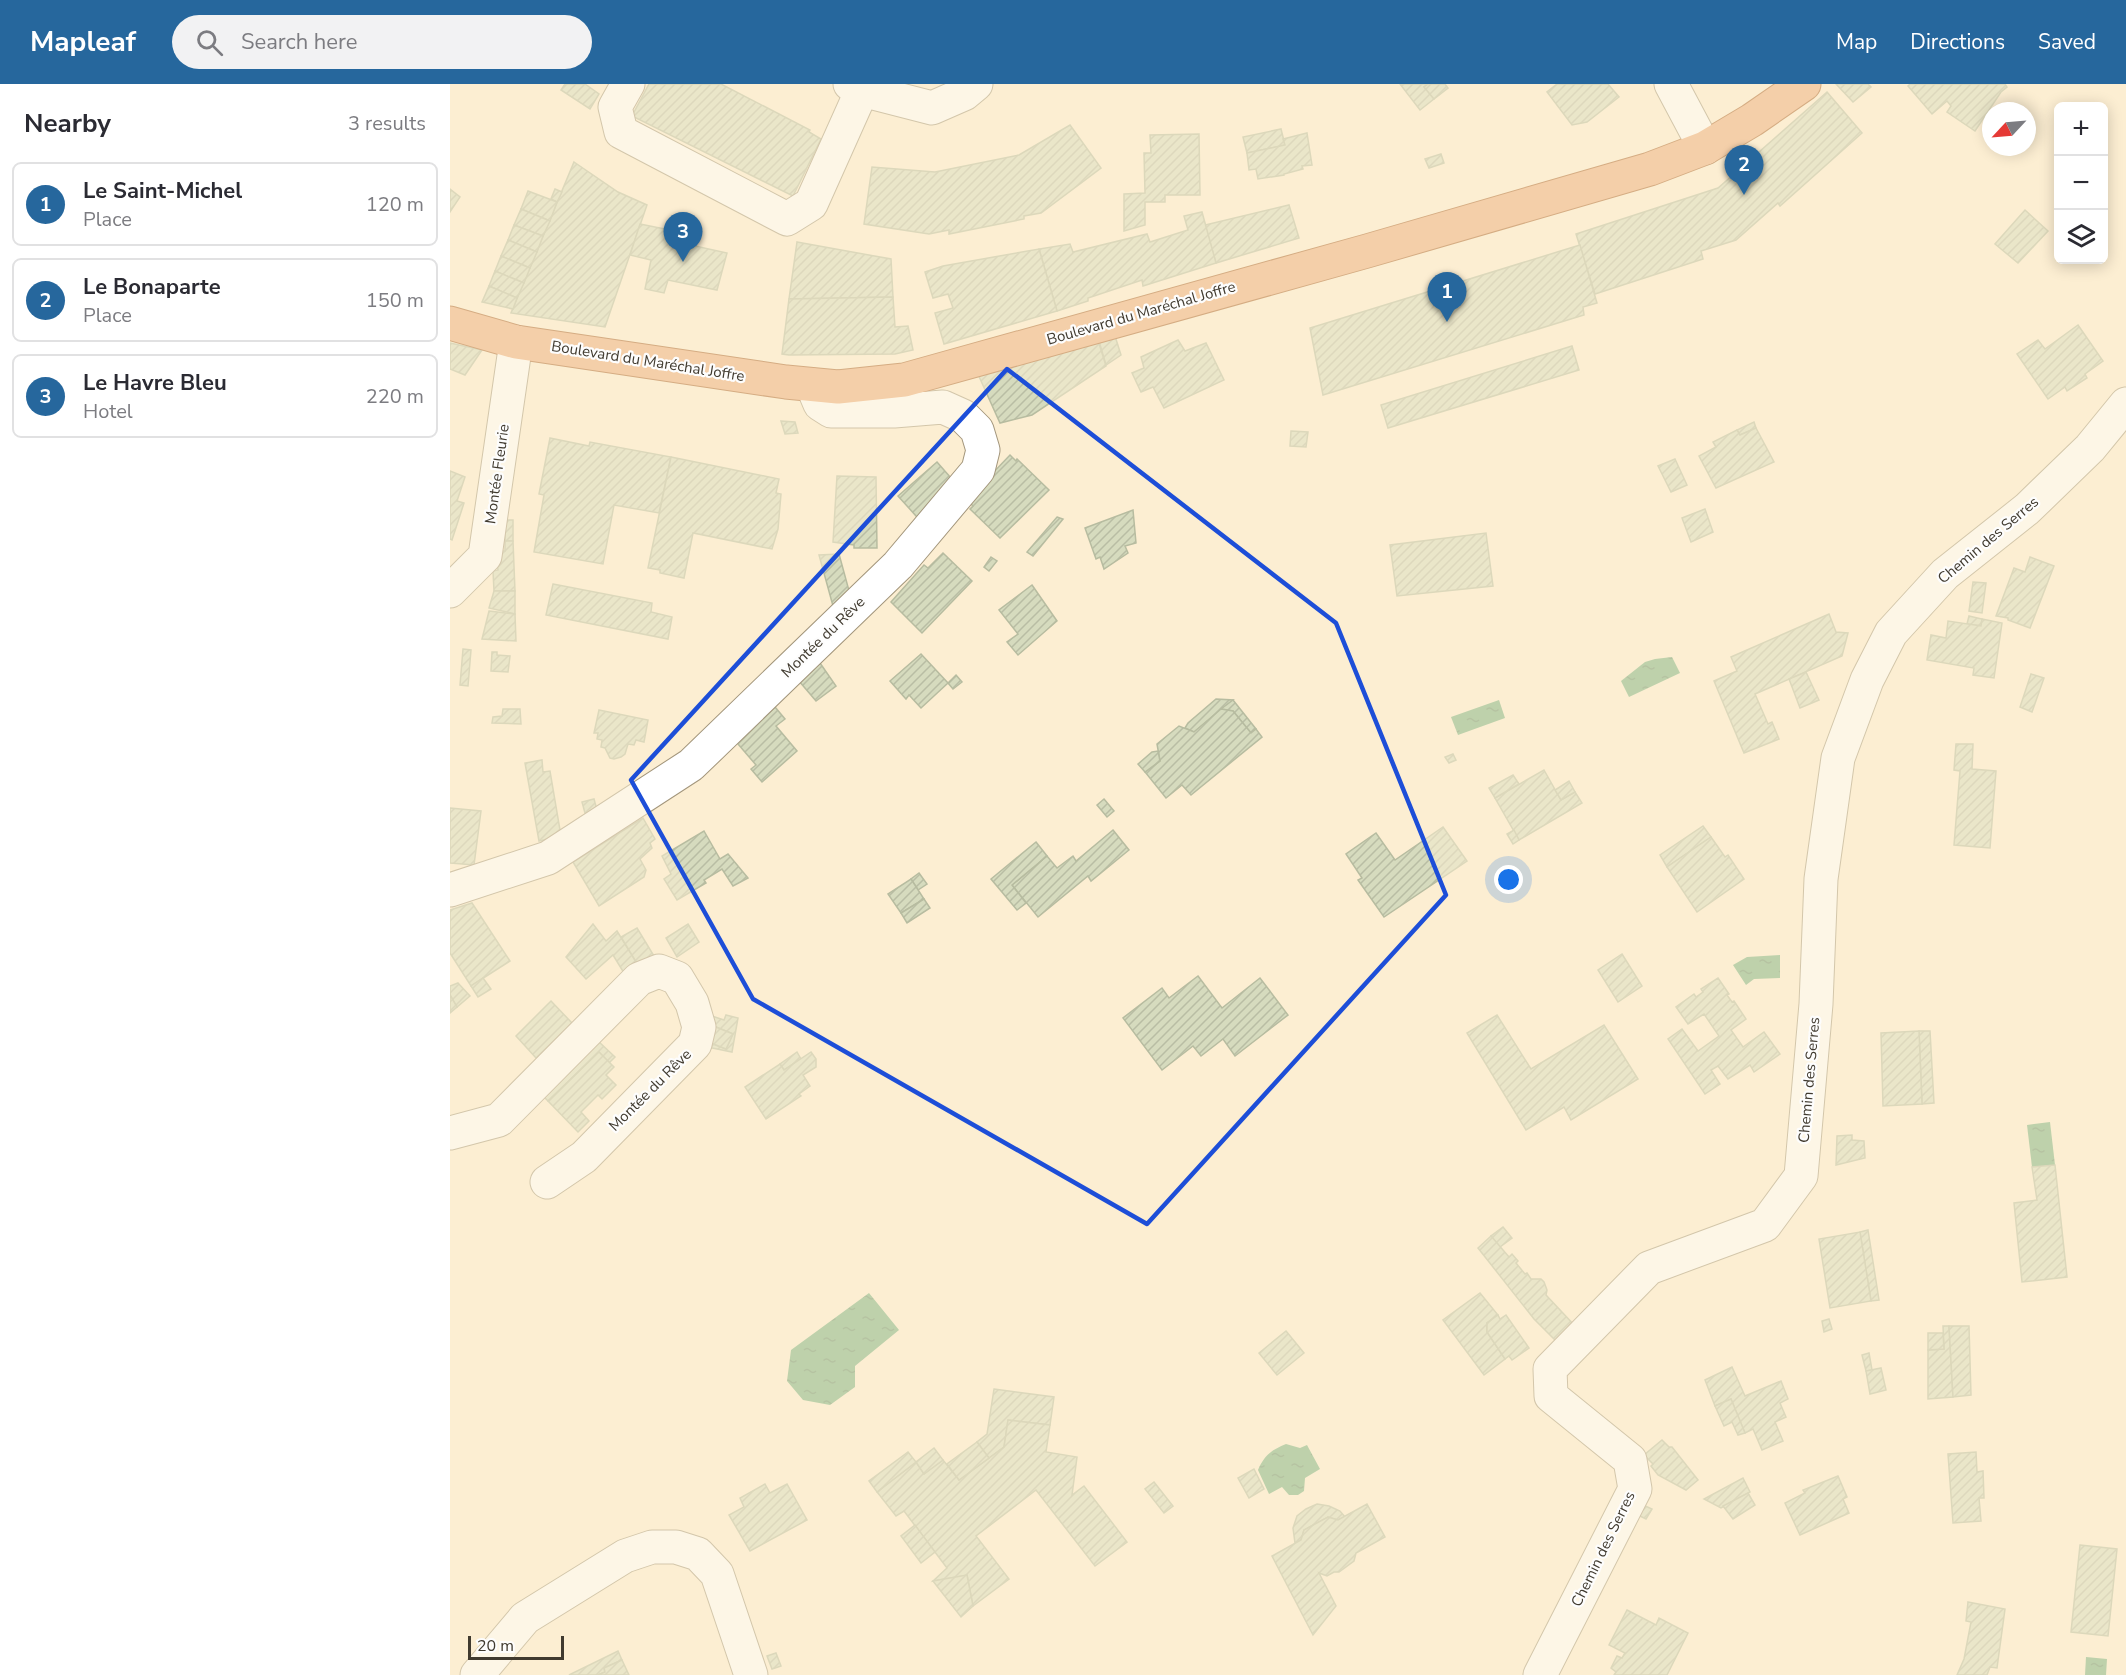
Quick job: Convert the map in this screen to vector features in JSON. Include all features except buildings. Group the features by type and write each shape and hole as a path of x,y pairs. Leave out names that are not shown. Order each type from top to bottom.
{"main road":[{"name":"Boulevard du Maréchal Joffre","path":"450,322 516,342 812,385 838,387 904,380 1367,251 1650,169 1705,147 1752,120 1804,84"}],"street":[{"path":"628,84 615,107 621,132 787,219 811,204 856,87 932,108 964,94 976,84"},
{"path":"1671,84 1705,147"},
{"name":"Montée Fleurie","path":"450,591 485,556 516,342"},
{"name":"Montée du Rêve","path":"450,890 548,858 691,765 898,565 978,470 983,450 977,430 963,416 943,407 894,411 831,411 820,404 812,385"},
{"name":"Chemin des Serres","path":"1540,1675 1635,1489 1630,1460 1551,1396 1550,1369 1649,1268 1765,1225 1801,1176 1816,1004 1821,879 1838,758 1867,680 1891,633 1945,574 2027,508 2082,455 2126,404"},
{"name":"Montée du Rêve","path":"450,1133 499,1120 639,979 659,971 676,978 692,1003 699,1026 695,1044 584,1157 547,1182"},
{"path":"477,1675 525,1618 625,1556 652,1547 675,1547 698,1554 717,1574 751,1675"}],"highlighted area":[{"path":"1007,369 1336,623 1446,895 1147,1224 753,999 631,780"}],"water":[{"path":"1672,657 1680,673 1629,697 1621,681 1645,662"},
{"path":"1499,700 1505,718 1458,735 1451,717"},
{"path":"1780,955 1780,978 1754,979 1746,985 1733,965 1747,957"},
{"path":"2050,1122 2055,1165 2032,1167 2027,1125"},
{"path":"869,1293 899,1330 855,1366 855,1387 830,1405 803,1400 787,1381 791,1350"},
{"path":"1286,1444 1300,1448 1307,1445 1320,1469 1305,1478 1304,1491 1298,1495 1289,1495 1282,1487 1269,1494 1258,1470 1269,1454"},
{"path":"2086,1657 2107,1659 2106,1675 2085,1675"}],"place":[{"name":"Le Bonaparte","path":"1744,195"},
{"name":"Le Havre Bleu","path":"683,262"},
{"name":"Le Saint-Michel","path":"1447,322"}]}
